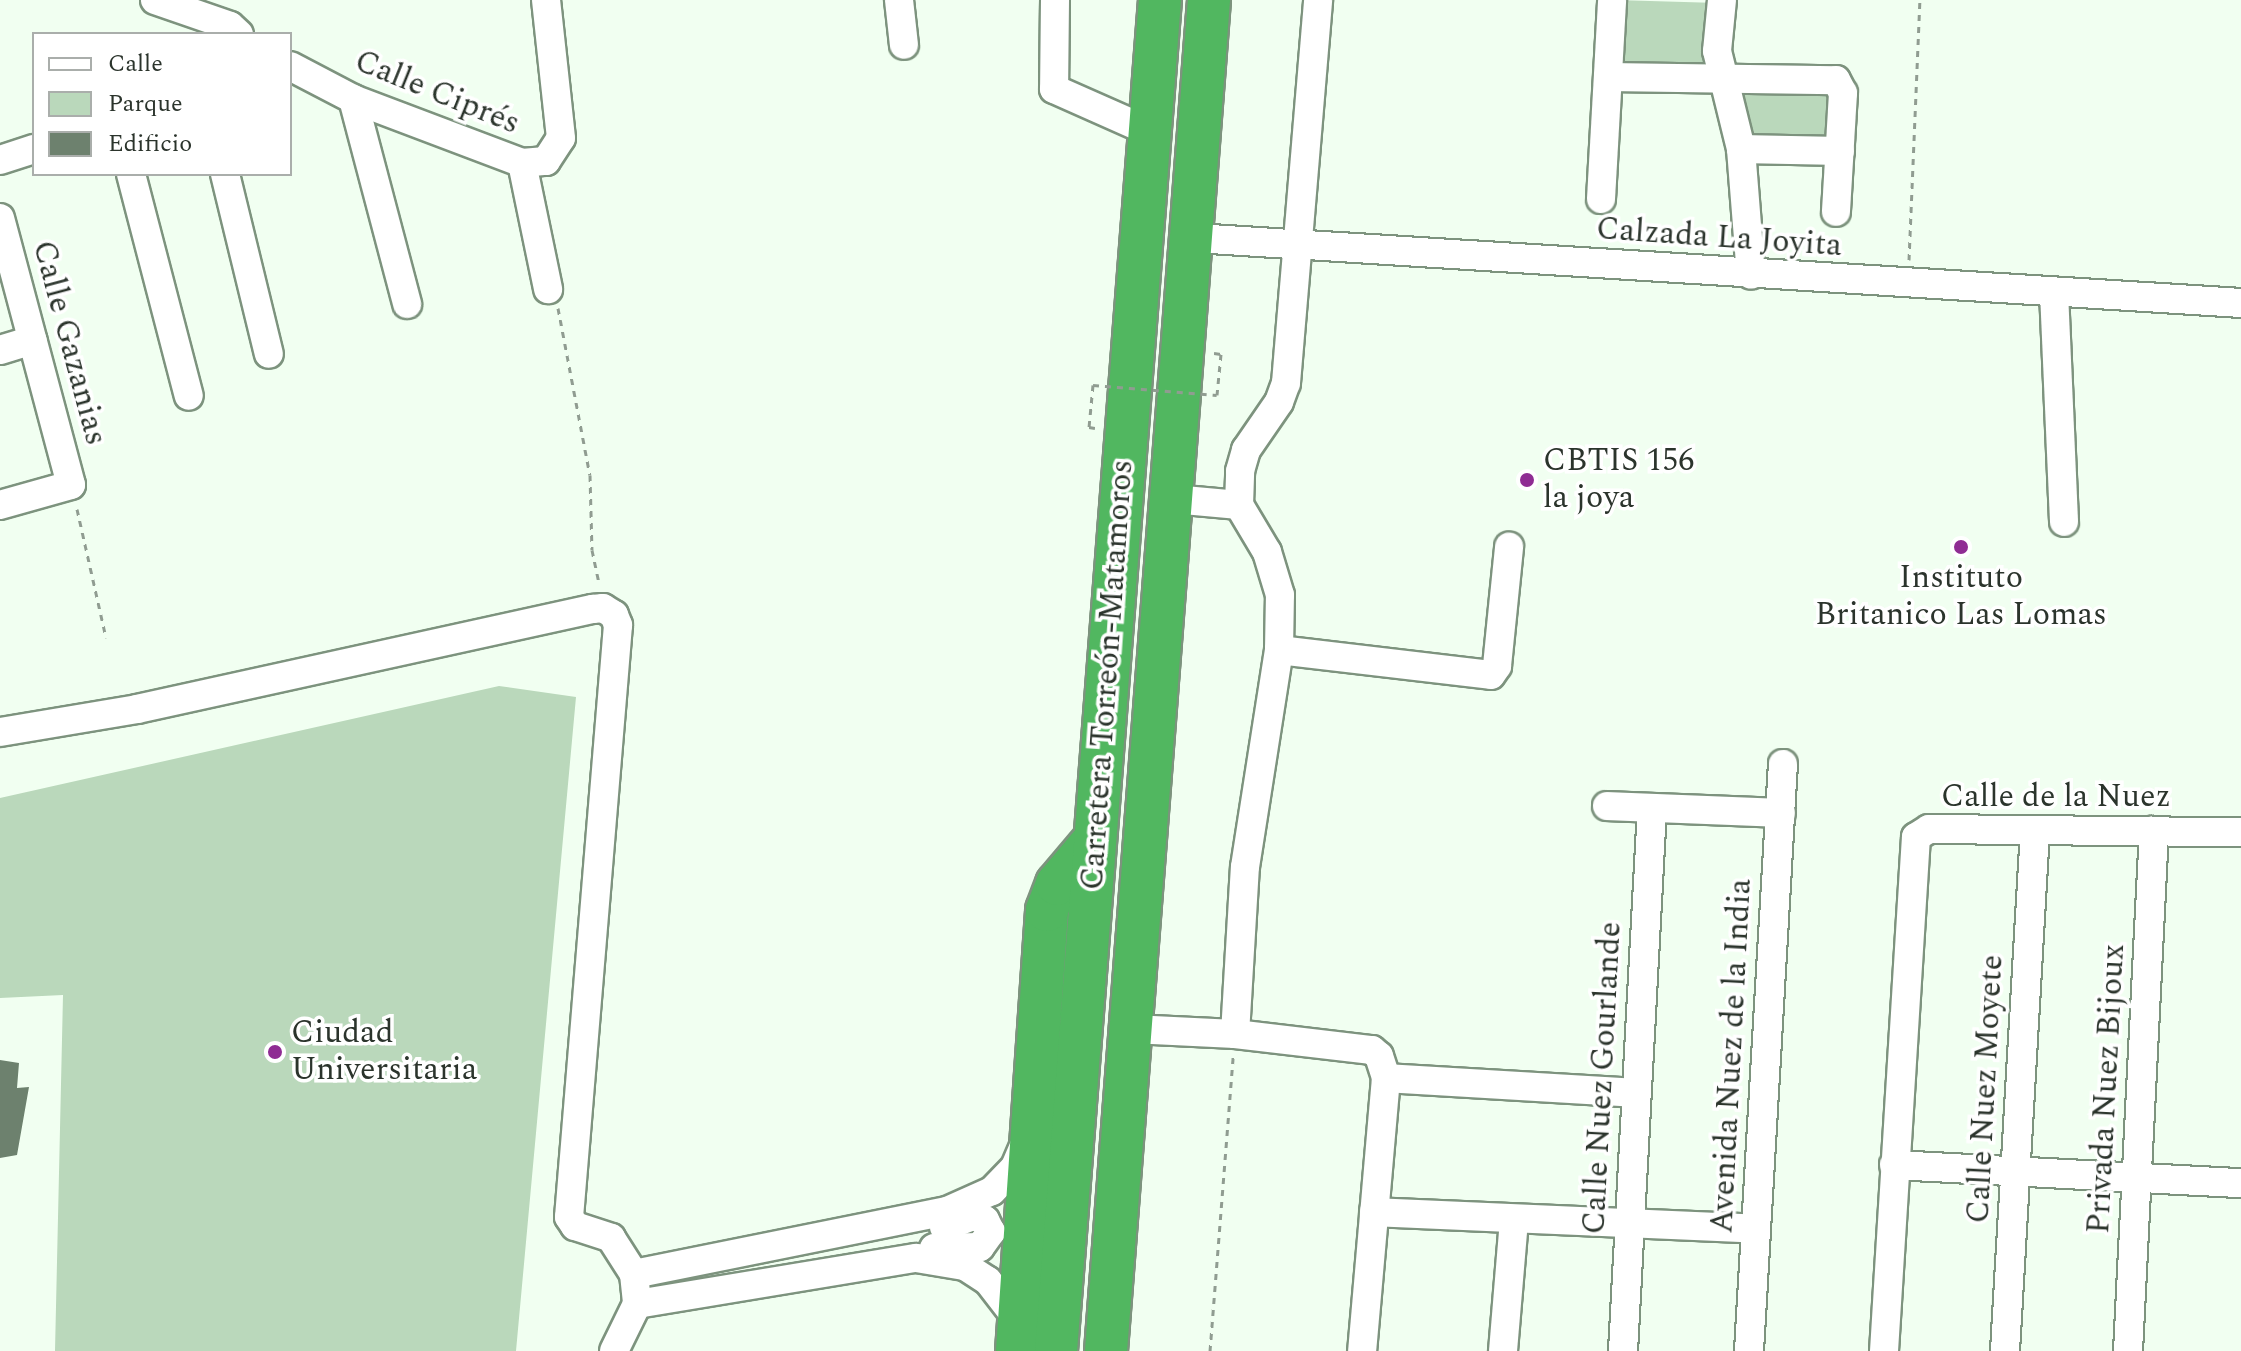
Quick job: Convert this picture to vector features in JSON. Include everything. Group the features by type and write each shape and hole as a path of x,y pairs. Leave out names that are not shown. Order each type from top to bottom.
{"highway":[{"name":"Carretera Torreón-Matamoros","path":"1056,1351 1160,0"},
{"path":"1175,0 1168,208 1194,238"},
{"path":"1106,1351 1194,238 1209,0"},
{"path":"1018,1336 1047,910 1057,884 1095,839"}],"street":[{"path":"155,0 234,24"},
{"name":"Calle Ciprés","path":"292,67 353,99 522,163 546,161 558,149 546,0"},
{"path":"899,0 904,45"},
{"path":"1055,0 1054,89 1149,131"},
{"path":"1235,1034 1245,867 1279,650 1275,571 1239,505 1246,450 1279,402 1286,383 1318,0"},
{"path":"1722,0 1717,51 1741,149 1751,275"},
{"path":"1601,199 1612,6"},
{"path":"1608,77 1840,83 1836,212"},
{"path":"353,99 407,304"},
{"path":"1741,149 1840,151"},
{"path":"0,160 32,150"},
{"path":"522,163 548,289"},
{"path":"132,176 189,396"},
{"path":"225,176 269,354"},
{"name":"Calle Gazanias","path":"0,218 71,485"},
{"name":"Calzada La Joyita","path":"1194,238 1751,275 2241,303"},
{"path":"2054,292 2064,522"},
{"path":"0,350 33,340"},
{"path":"0,505 71,485"},
{"path":"1173,499 1239,505"},
{"path":"1279,650 1491,675 1497,666 1509,547"},
{"path":"0,732 137,709 603,608 618,625 569,1217 575,1226 611,1238 634,1274 637,1304 614,1351"},
{"name":"Avenida Nuez de la India","path":"1749,1351 1783,764"},
{"path":"1607,806 1781,813"},
{"name":"Calle Nuez Gourlande","path":"1623,1351 1652,808"},
{"name":"Calle de la Nuez","path":"1884,1351 1913,842 1929,829 2241,832"},
{"name":"Calle Nuez Moyete","path":"2005,1351 2035,830"},
{"name":"Privada Nuez Bijoux","path":"2128,1351 2154,831"},
{"path":"1132,1029 1235,1034 1372,1050 1383,1067 1362,1351"},
{"path":"1383,1067 1637,1093"},
{"path":"634,1274 947,1211 992,1191 1015,1167 1032,1129"},
{"path":"1894,1165 2241,1183"},
{"path":"1374,1212 1756,1229"},
{"path":"903,1220 927,1229 973,1216 985,1220 991,1232 980,1247 933,1248 916,1258"},
{"path":"1503,1351 1514,1219"},
{"path":"637,1304 916,1258 965,1266 988,1281 1018,1336"}],"path":[{"path":"1908,284 1920,0"},
{"path":"548,289 564,321 590,475 592,550 603,608"},
{"path":"1093,385 1217,395"},
{"path":"71,485 106,638"},
{"path":"1210,1351 1235,1034"}],"green space":[{"path":"1616,0 1718,3 1720,75 1612,74"},
{"path":"1730,82 1832,82 1838,147 1744,146"},
{"name":"Ciudad Universitaria","path":"499,686 576,697 516,1351 55,1351 63,995 0,998 0,798"}],"building":[{"path":"0,1060 19,1063 17,1088 29,1087 17,1155 0,1158"}],"place":[{"name":"CBTIS 156 la joya","path":"1527,480"},
{"name":"Instituto Britanico Las Lomas","path":"1961,547"},
{"name":"Ciudad Universitaria","path":"275,1052"}]}
